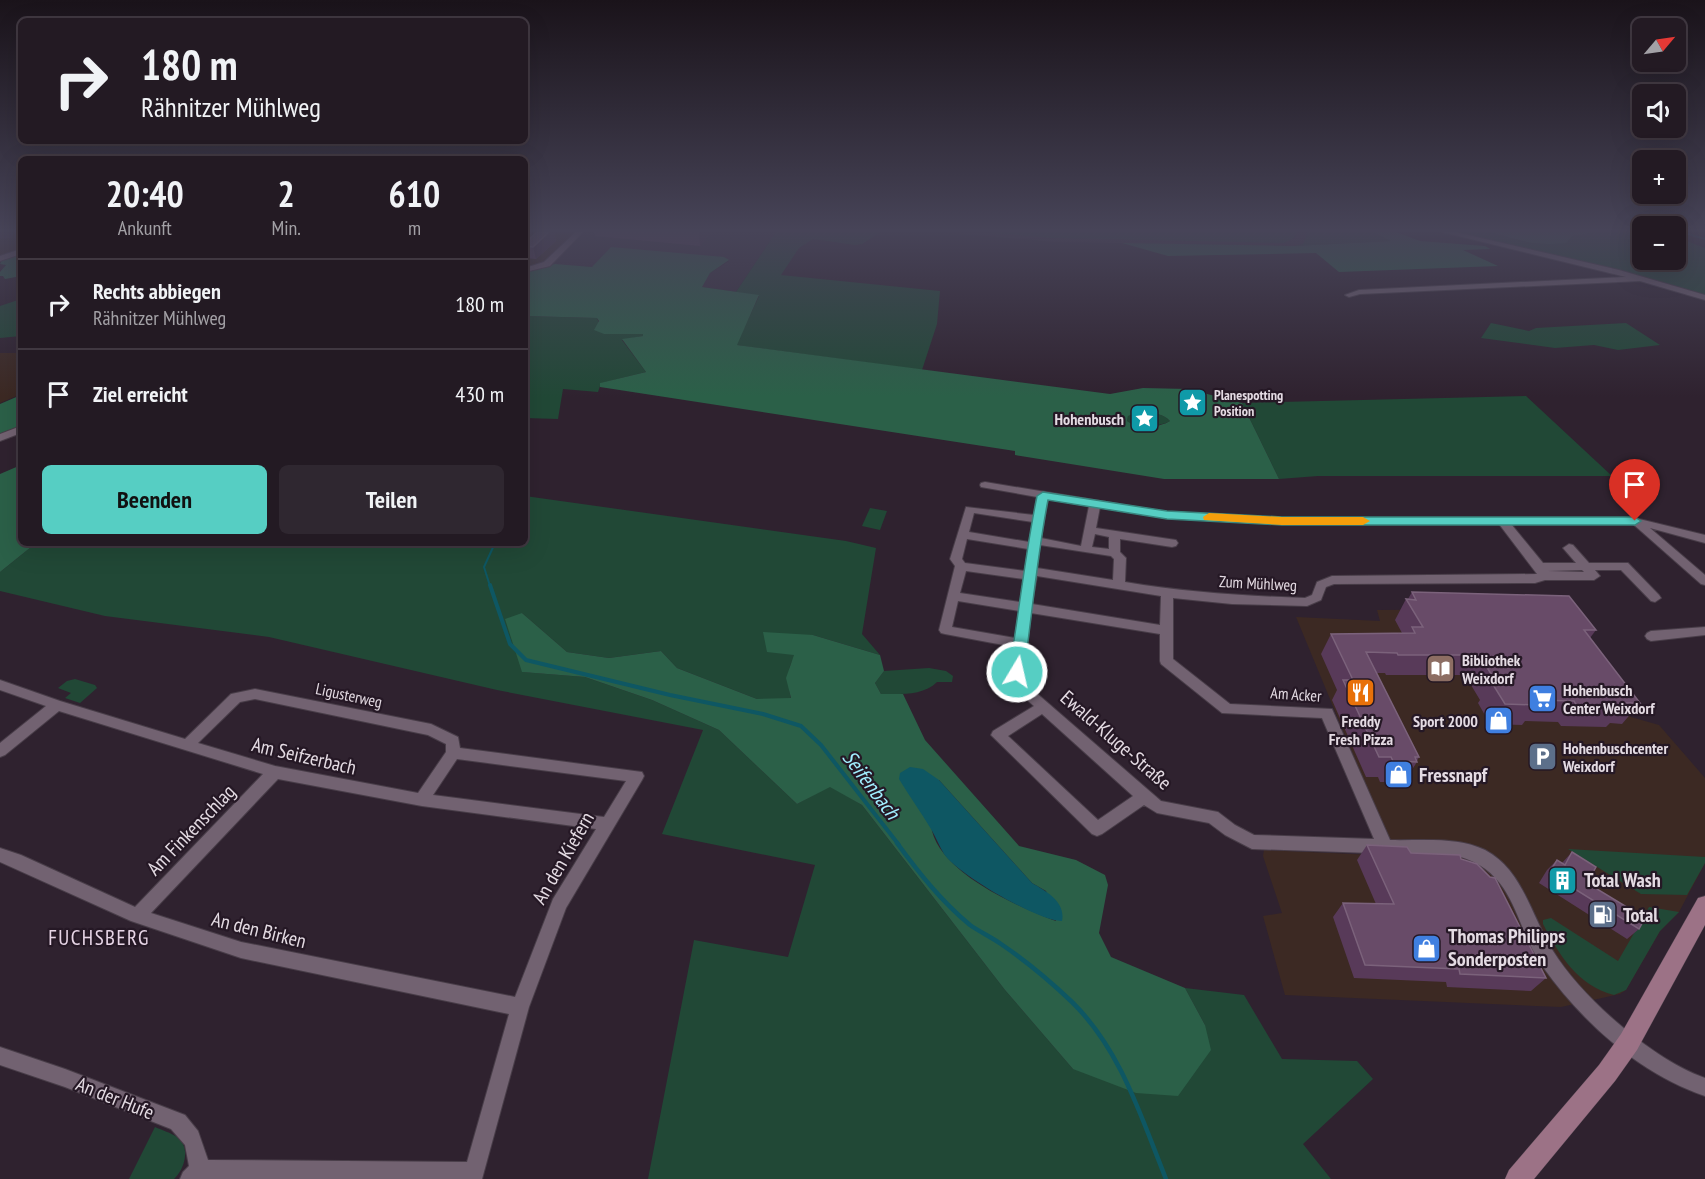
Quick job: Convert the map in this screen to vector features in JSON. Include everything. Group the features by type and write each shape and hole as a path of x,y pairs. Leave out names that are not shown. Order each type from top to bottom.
{"main road":[{"path":"1518,1179 1629,1042 1705,905"}],"street":[{"path":"1349,295 1359,292 1468,287"},
{"path":"1669,287 1705,298"},
{"path":"0,438 18,430"},
{"path":"985,485 1095,505 1167,515 1282,521 1635,521 1705,539"},
{"name":"Ewald-Kluge-Straße","path":"1043,496 1033,543 1032,574 1017,672 1020,686 1043,707 1157,807 1213,817 1230,831 1252,842 1458,849 1483,856 1496,864 1514,891 1548,960 1594,1011 1629,1042 1675,1076 1705,1087"},
{"path":"1086,549 1095,505"},
{"path":"1021,644 945,630 961,566 956,559 970,509 1038,519"},
{"path":"1635,521 1705,580"},
{"path":"1503,522 1542,571"},
{"path":"1089,530 1172,543"},
{"path":"1114,553 1115,534"},
{"path":"964,535 1114,553 1120,558 1119,585"},
{"path":"1569,548 1586,567 1624,566 1655,597"},
{"name":"Zum Mühlweg","path":"961,566 1232,600 1307,602 1317,597 1321,585 1332,580 1535,579 1542,571 1594,576 1586,567"},
{"name":"Am Acker","path":"1167,593 1166,661 1227,709 1327,713 1385,846"},
{"path":"953,596 1166,630"},
{"path":"1651,636 1705,631"},
{"name":"Am Seifzerbach","path":"0,685 57,705 275,772 422,800 609,824"},
{"name":"Ligusterweg","path":"187,745 236,698 255,694 431,730 453,741 453,753"},
{"path":"0,751 57,705"},
{"path":"1043,707 998,735 1097,829 1144,797"},
{"path":"422,800 453,753"},
{"name":"An den Kiefern","path":"453,753 637,776 558,904 520,1007 473,1175"},
{"name":"Am Finkenschlag","path":"137,916 275,772"},
{"name":"An den Birken","path":"0,855 137,916 241,950 520,1007"},
{"name":"An der Hufe","path":"0,1056 65,1078 178,1122 189,1131 196,1145 194,1174"},
{"path":"194,1174 473,1175"}],"shaded area":[{"path":"701,287 739,287 736,292"},
{"path":"0,353 18,353 18,395 0,403"},
{"path":"1377,610 1556,611 1631,717 1659,725 1705,778 1705,863 1679,912 1660,931 1626,990 1620,994 1561,1007 1285,995 1263,916 1282,913 1263,856 1264,850 1395,856 1296,617 1380,621"}],"green space":[{"path":"528,287 702,287 759,295 737,345 1110,394 1143,388 1188,389 1242,403 1279,479 1164,479 1015,455 1015,451 600,387 600,383 646,372 622,339 643,336 643,334 604,334 594,330 599,321 597,318 528,316","holes":["1151,413 1170,421 1148,427 1127,421 1128,416"]},
{"path":"739,287 900,287 940,291 937,324 922,370 736,345 759,296 736,292"},
{"path":"1666,287 1705,287 1705,297"},
{"path":"18,300 18,336 0,338 0,306"},
{"path":"528,316 597,318 604,334 643,334 643,336 622,340 646,372 601,383 598,392 563,389 558,419 528,418"},
{"path":"1491,323 1529,331 1536,328 1626,323 1660,345 1618,350 1594,345 1555,348 1481,338"},
{"path":"18,396 18,433 0,441 0,404"},
{"path":"1526,396 1612,476 1318,476 1279,479 1242,403"},
{"path":"1138,413 1160,415 1170,421 1148,426 1131,424 1127,421 1128,416"},
{"path":"18,466 18,546 32,546 0,572 0,474"},
{"path":"528,496 846,541 876,548 862,634 880,655 813,635 791,663 788,678 791,699 757,699 677,668 661,651 609,658 567,652 522,613 523,672 585,677 652,700 719,730 797,804 830,786 862,805 1005,990 1073,1069 1205,1025 1185,988 1244,995 1282,1059 1357,1061 1373,1079 1303,1144 1331,1179 648,1179 694,940 788,957 815,865 662,834 703,730 497,690 269,637 105,616 0,591 0,572 32,546 528,546"},
{"path":"870,508 887,511 880,530 862,526"},
{"path":"522,613 567,652 609,658 661,651 677,668 757,699 791,698 786,678 794,655 767,652 763,632 813,635 880,655 884,671 875,683 881,694 903,694 925,740 1019,846 1076,860 1105,875 1108,885 1099,933 1111,957 1185,988 1205,1025 1211,1050 1178,1096 1136,1093 1073,1069 1005,990 862,805 830,787 797,804 719,730 652,700 585,677 522,672 505,619","holes":["939,780 1032,883 1046,891 1056,921 1003,898 966,875 951,861 939,847 932,831"]},
{"path":"929,668 946,671 953,676 952,682 937,682 925,690 896,694 881,694 875,683 884,671"},
{"path":"75,679 95,685 97,688 80,703 65,698 71,693 58,688 67,681"},
{"path":"1568,849 1705,857 1705,863 1687,895 1641,894"},
{"path":"1649,907 1679,912 1660,931 1626,990 1614,995 1590,984 1571,968 1543,924 1543,920 1551,918 1618,961"},
{"path":"155,1127 181,1141 185,1158 181,1170 174,1179 129,1179"}],"water":[{"path":"910,767 923,769 939,780 1032,883 1054,898 1061,908 1062,921 1036,914 999,895 964,873 944,854 899,779 900,773"}],"building":[{"path":"1412,592 1569,596 1596,630 1584,630 1640,703 1621,703 1624,707 1577,706 1574,701 1535,700 1537,705 1505,704 1492,683 1497,683 1479,655 1398,655 1397,653 1366,652 1419,757 1415,757 1417,762 1393,761 1391,757 1379,757 1343,680 1353,680 1331,634 1415,633 1412,627 1423,627 1406,599 1416,600"},
{"name":"Thomas Philipps Sonderposten","path":"1367,845 1407,847 1411,853 1460,855 1461,859 1477,864 1490,877 1495,878 1546,978 1460,974 1459,969 1365,965 1343,903 1394,904"},
{"path":"1572,852 1596,867 1587,883 1645,918 1639,929 1549,873 1557,860 1565,865"}],"waterway":[{"name":"Seifenbach","path":"490,586 484,567 494,546"},
{"name":"Seifenbach","path":"490,585 510,644 526,660 670,695 763,714 801,726 821,745 899,845"},
{"name":"Seifenbach","path":"897,843 931,886 959,916 1020,957 1072,1002 1089,1021 1104,1041 1128,1085 1166,1179"}],"slow traffic":[{"path":"1209,517 1282,521 1363,521"}],"place":[{"name":"Planespotting Position","path":"1193,403"},
{"name":"Hohenbusch","path":"1145,419"},
{"name":"Bibliothek Weixdorf","path":"1441,669"},
{"name":"Freddy Fresh Pizza","path":"1361,693"},
{"name":"Hohenbusch Center Weixdorf","path":"1542,699"},
{"name":"Sport 2000","path":"1499,721"},
{"name":"Hohenbuschcenter Weixdorf","path":"1542,757"},
{"name":"Fressnapf","path":"1398,775"},
{"name":"Total Wash","path":"1563,880"},
{"name":"Total","path":"1602,915"},
{"name":"Thomas Philipps Sonderposten","path":"1427,948"}],"district":[{"name":"FUCHSBERG","path":"99,938"}],"route":[{"path":"1017,672 1032,571 1033,546 1043,496 1167,515 1282,521 1635,521"}]}
